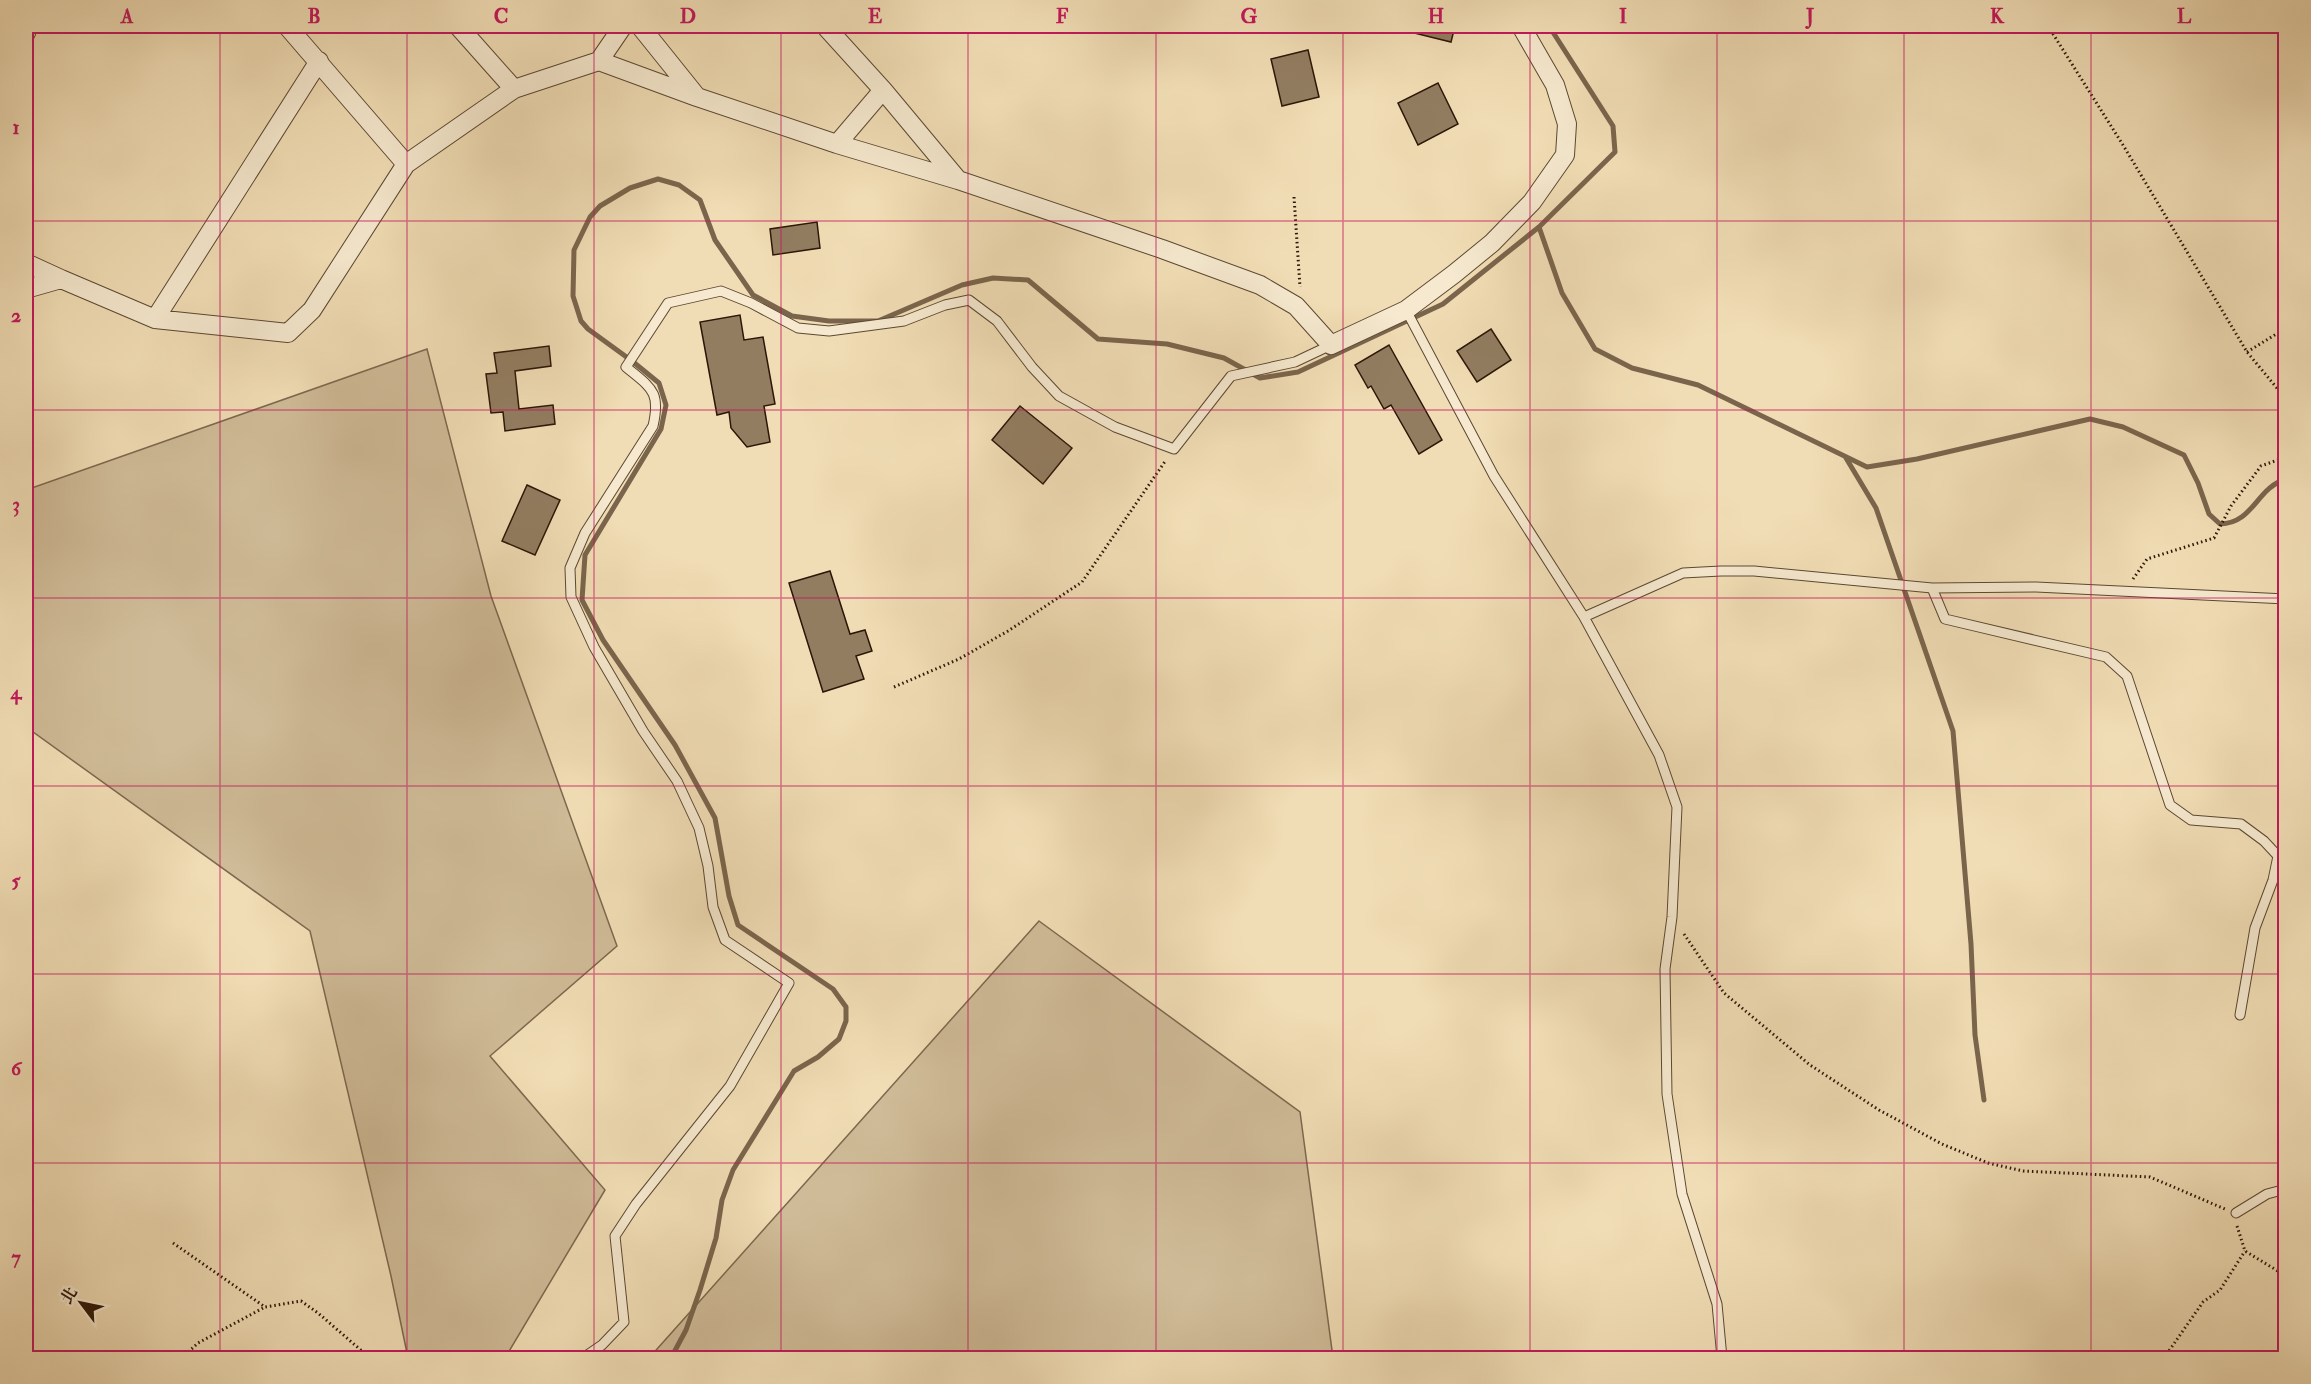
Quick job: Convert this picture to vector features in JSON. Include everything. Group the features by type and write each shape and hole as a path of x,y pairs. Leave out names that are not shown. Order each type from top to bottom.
{"street":[{"path":"26,33 28,26"},
{"path":"287,26 405,164"},
{"path":"458,26 514,89"},
{"path":"26,263 156,319 288,333 312,310 405,164 514,89 599,61 623,26"},
{"path":"640,26 697,97"},
{"path":"825,26 883,90 958,180"},
{"path":"599,61 697,97 837,144 958,180 1162,249 1260,285 1296,306 1331,345 1406,310 1454,274 1492,243 1532,202 1564,155 1567,124 1555,85 1521,26"},
{"path":"156,319 319,61"},
{"path":"837,144 883,90"},
{"path":"26,289 61,279"}],"lane":[{"path":"583,1359 602,1345 624,1322 615,1236 636,1204 730,1086 789,983 725,940 713,907 708,866 699,828 677,781 643,732 594,647 571,597 570,568 585,533 653,426 658,406 650,388 626,367 668,303 721,291 751,303 798,328 829,331 904,321 945,304 969,300 997,321 1032,367 1059,396 1114,427 1174,449 1231,376 1295,362 1331,345"},
{"path":"1406,310 1494,476 1584,617 1659,755 1677,807 1672,917 1665,969 1667,1094 1682,1194 1717,1304 1722,1359"},
{"path":"1584,617 1683,573 1754,571 1932,588 2036,587 2286,599"},
{"path":"1932,588 1945,619 2106,657 2127,676 2170,805 2191,820 2241,824 2264,841 2278,856 2273,880 2255,928 2240,1016"},
{"path":"2236,1213 2267,1194 2286,1189"}],"path":[{"path":"2048,26 2123,144 2247,352 2286,399"},
{"path":"1294,197 1300,292 1296,306"},
{"path":"2247,352 2286,328"},
{"path":"894,687 959,659 1082,582 1174,449"},
{"path":"2124,590 2147,559 2214,538 2231,506 2261,466 2286,457"},
{"path":"1672,917 1724,993 1810,1065 1879,1110 1942,1144 1988,1163 2023,1171 2150,1177 2236,1213 2237,1229 2245,1251 2286,1276"},
{"path":"173,1243 264,1307"},
{"path":"2164,1359 2203,1302 2220,1290 2245,1251"},
{"path":"185,1355 198,1343 264,1307 301,1301 318,1312 370,1359"}],"shaded area":[{"path":"427,349 491,596 617,946 490,1056 605,1190 505,1358 408,1358 310,931 33,732 26,739 26,490"},
{"path":"1039,921 1300,1112 1332,1350 1342,1358 649,1358"}],"building":[{"path":"1407,26 1455,26 1451,42 1406,31"},
{"path":"1308,50 1319,97 1282,106 1271,59"},
{"path":"1438,83 1458,124 1418,145 1398,103"},
{"path":"817,222 820,248 773,255 770,229"},
{"path":"740,315 744,340 763,337 775,404 764,406 770,442 747,447 731,428 729,412 717,415 700,322"},
{"path":"1491,329 1511,360 1477,382 1457,351"},
{"path":"1389,345 1442,440 1419,454 1391,405 1384,409 1371,386 1368,388 1355,365"},
{"path":"549,346 551,366 515,371 519,409 553,405 555,424 505,431 503,412 491,413 486,374 497,373 494,353"},
{"path":"1020,406 1072,448 1043,484 992,440"},
{"path":"527,485 560,500 535,555 502,541"},
{"path":"830,571 850,634 865,630 872,651 856,656 864,679 823,692 789,583"}],"waterway":[{"path":"671,1358 686,1330 700,1290 716,1238 722,1200 733,1170 794,1071 818,1057 839,1039 846,1021 846,1007 833,989 738,925 729,896 715,818 675,745 603,640 582,600 585,555 661,429 666,405 659,383 588,329 581,321 573,296 574,250 590,217 600,206 630,188 658,179 679,185 700,200 715,240 753,295 792,316 829,321 878,321 962,285 993,278 1028,280 1098,339 1167,344 1224,358 1260,378 1298,372 1443,304 1539,227 1615,152 1613,126 1549,26"},
{"path":"1539,227 1562,293 1595,349 1632,368 1698,385 1867,467 1917,459 2090,419 2123,427 2184,455 2198,483 2209,514 2220,524 2240,518 2276,483 2286,479"},
{"path":"1846,458 1876,508 1953,731 1971,944 1975,1035 1984,1100"}]}
